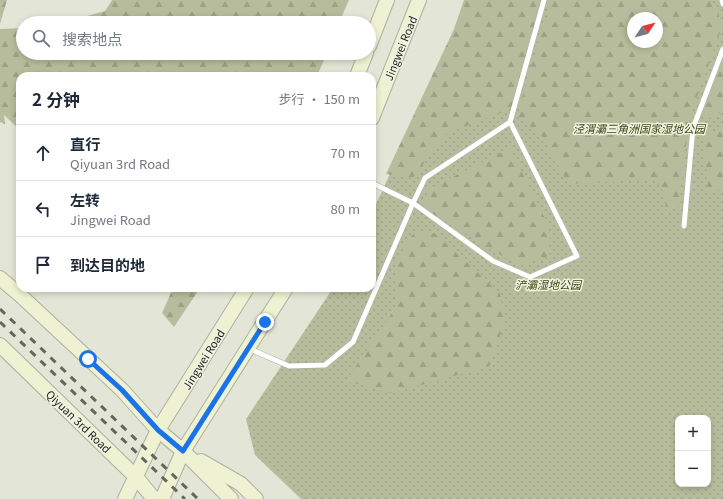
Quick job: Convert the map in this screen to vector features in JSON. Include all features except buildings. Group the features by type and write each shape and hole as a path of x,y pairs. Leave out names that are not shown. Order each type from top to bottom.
{"main road":[{"path":"376,28 387,0"},
{"name":"Jingwei Road","path":"376,108 419,0"},
{"path":"359,72 363,60"},
{"path":"0,278 16,292"},
{"path":"16,292 122,390 158,430 183,451 231,499"},
{"name":"Jingwei Road","path":"125,499 158,430 244,292"},
{"path":"162,499 183,451 284,292"},
{"name":"Qiyuan 3rd Road","path":"0,345 136,477 154,499"},
{"path":"183,451 241,484 256,499"}],"lane":[{"path":"376,287 413,202 426,178 510,122 544,0"},
{"path":"722,0 723,4"},
{"path":"684,226 693,128 723,49"},
{"path":"376,185 413,202 493,261 530,277 577,256 510,122"},
{"path":"249,348 289,366 325,365 352,342 374,292"}],"green space":[{"path":"0,0 7,0 0,24"},
{"path":"112,0 349,0 342,16 87,16 105,11"},
{"path":"464,0 542,0 512,108 446,134 413,178 386,174 454,29"},
{"name":"浐灞湿地公园","path":"465,0 723,0 723,499 301,499 255,455 246,419 330,292 376,292 376,204 435,75"},
{"name":"泾渭灞三角洲国家湿地公园","path":"550,0 711,0 723,24 689,120 679,206 667,213 660,179 568,184 543,137 517,116"},
{"path":"16,28 16,60 324,60 319,72 16,72 16,126 4,115 5,124 0,122 0,29"},
{"path":"723,46 723,111 708,119 701,109"},
{"path":"723,126 723,187 708,197 704,137"},
{"path":"510,148 549,227 550,256 519,266 434,215 424,201 429,189"},
{"path":"415,231 436,234 500,293 505,321 490,366 392,393 346,381 398,304 395,261"},
{"path":"171,292 197,292 174,327 162,313"}],"railway":[{"path":"0,309 198,499"},
{"path":"0,322 185,499"}],"route":[{"path":"88,359 122,390 158,430 183,451 265,322"}]}
